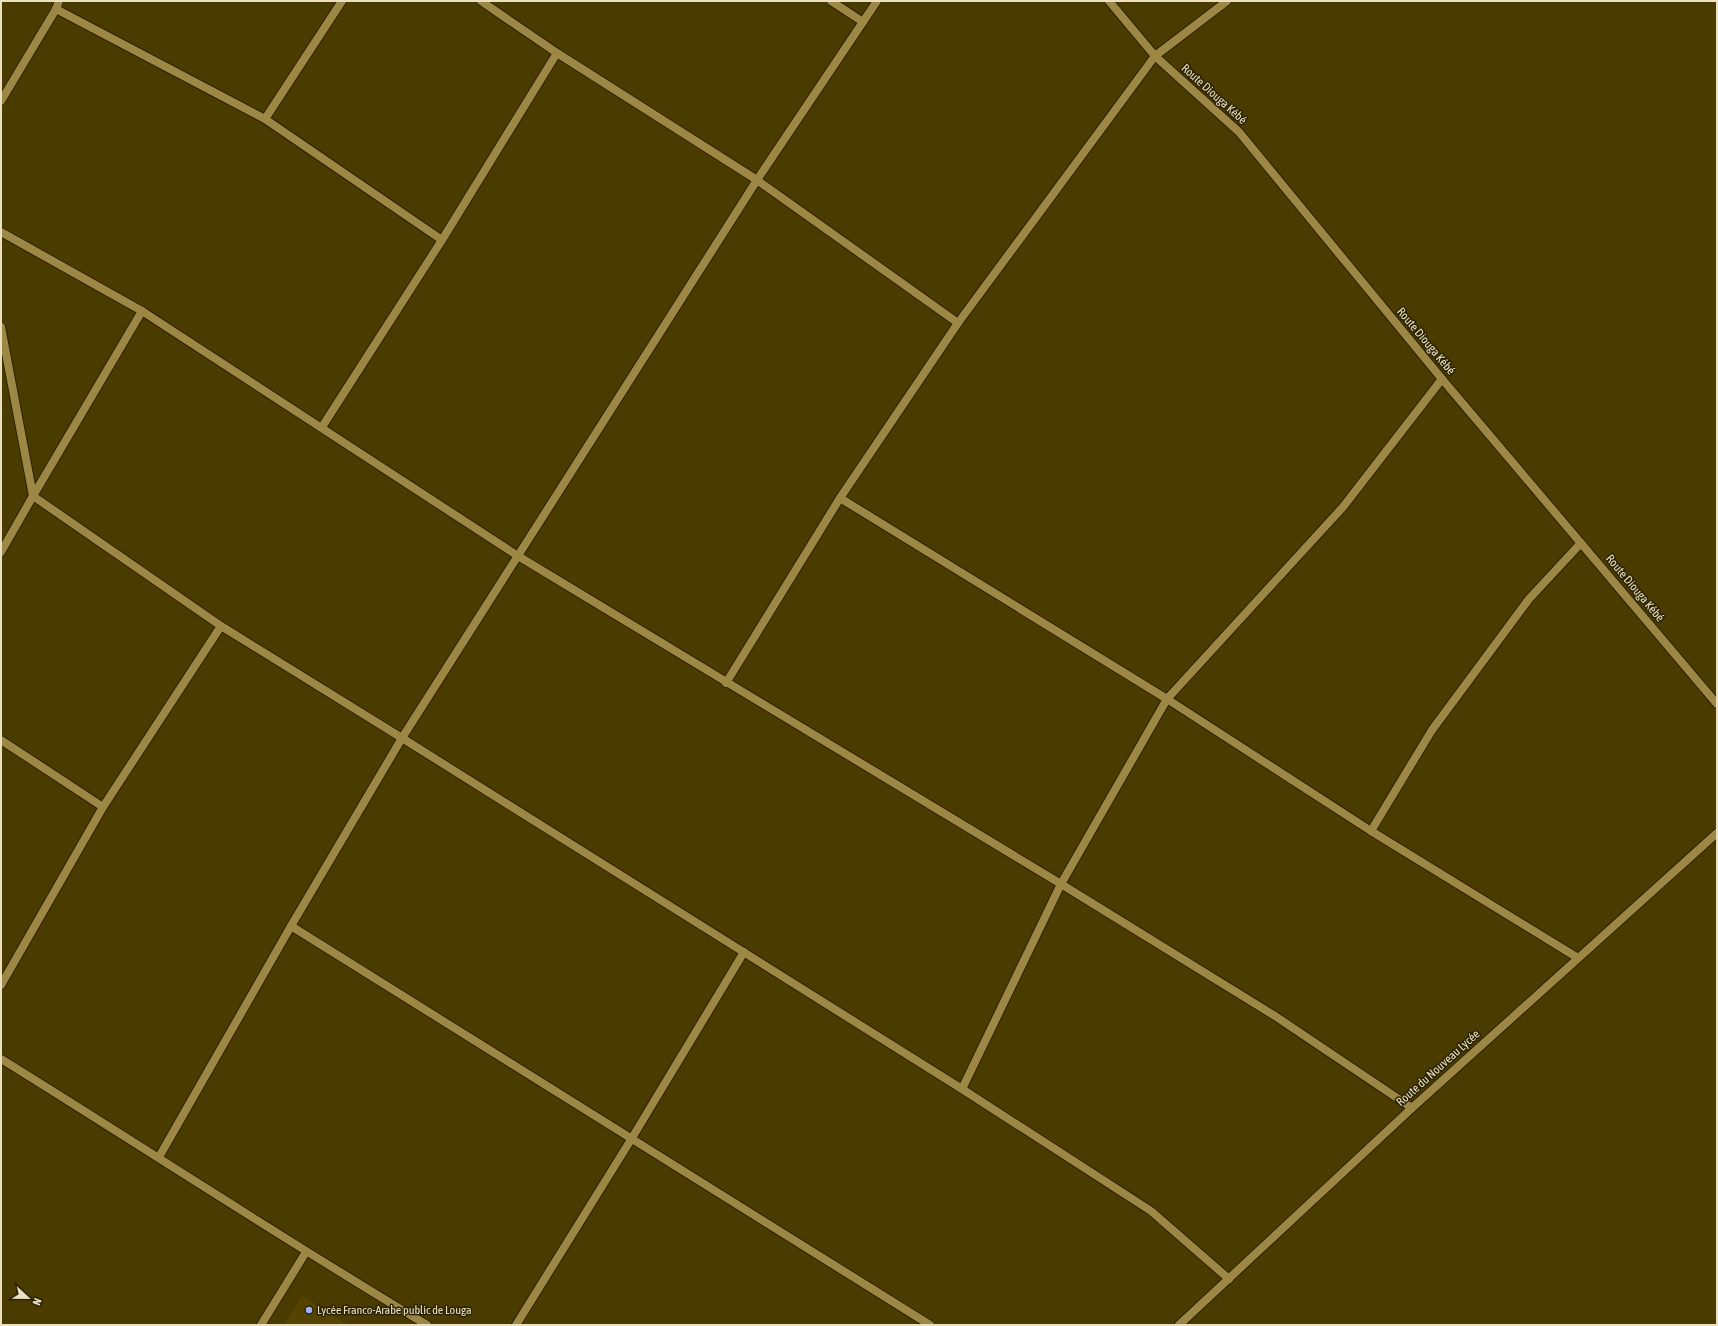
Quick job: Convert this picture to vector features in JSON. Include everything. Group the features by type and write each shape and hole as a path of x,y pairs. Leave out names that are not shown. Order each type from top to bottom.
{"street":[{"path":"265,119 342,1"},
{"path":"481,1 558,53 757,180 958,323"},
{"path":"830,1 863,22"},
{"path":"159,1157 291,926 402,738 757,180 876,1"},
{"name":"Route Diouga Kébé","path":"1109,1 1155,56 1239,132 1442,379 1717,704"},
{"path":"726,682 840,498 958,323 1155,56 1227,1"},
{"path":"1,101 58,5 265,119 442,240"},
{"path":"322,428 442,240 558,53"},
{"path":"1,232 142,311 518,556 1061,884 1275,1016 1412,1108"},
{"path":"1,552 142,311"},
{"path":"1,327 33,496 221,626 962,1089 1151,1211 1229,1279"},
{"path":"962,1089 1061,884 1167,699 1343,507 1442,379"},
{"path":"840,498 1167,699 1371,831 1578,958"},
{"path":"1371,831 1432,730 1529,599 1581,543"},
{"path":"1,985 102,807 221,626"},
{"path":"1,740 102,807"},
{"name":"Route du Nouveau Lycée","path":"1180,1325 1412,1108 1717,833"},
{"path":"291,926 930,1325"},
{"path":"516,1325 632,1138 744,952"},
{"path":"1,1058 159,1157 306,1252 427,1325"},
{"path":"261,1325 306,1252"}],"shaded area":[{"name":"Lycée Franco-Arabe public de Louga","path":"302,1296 348,1325 284,1325"}],"place":[{"name":"Lycée Franco-Arabe public de Louga","path":"309,1310"}]}
